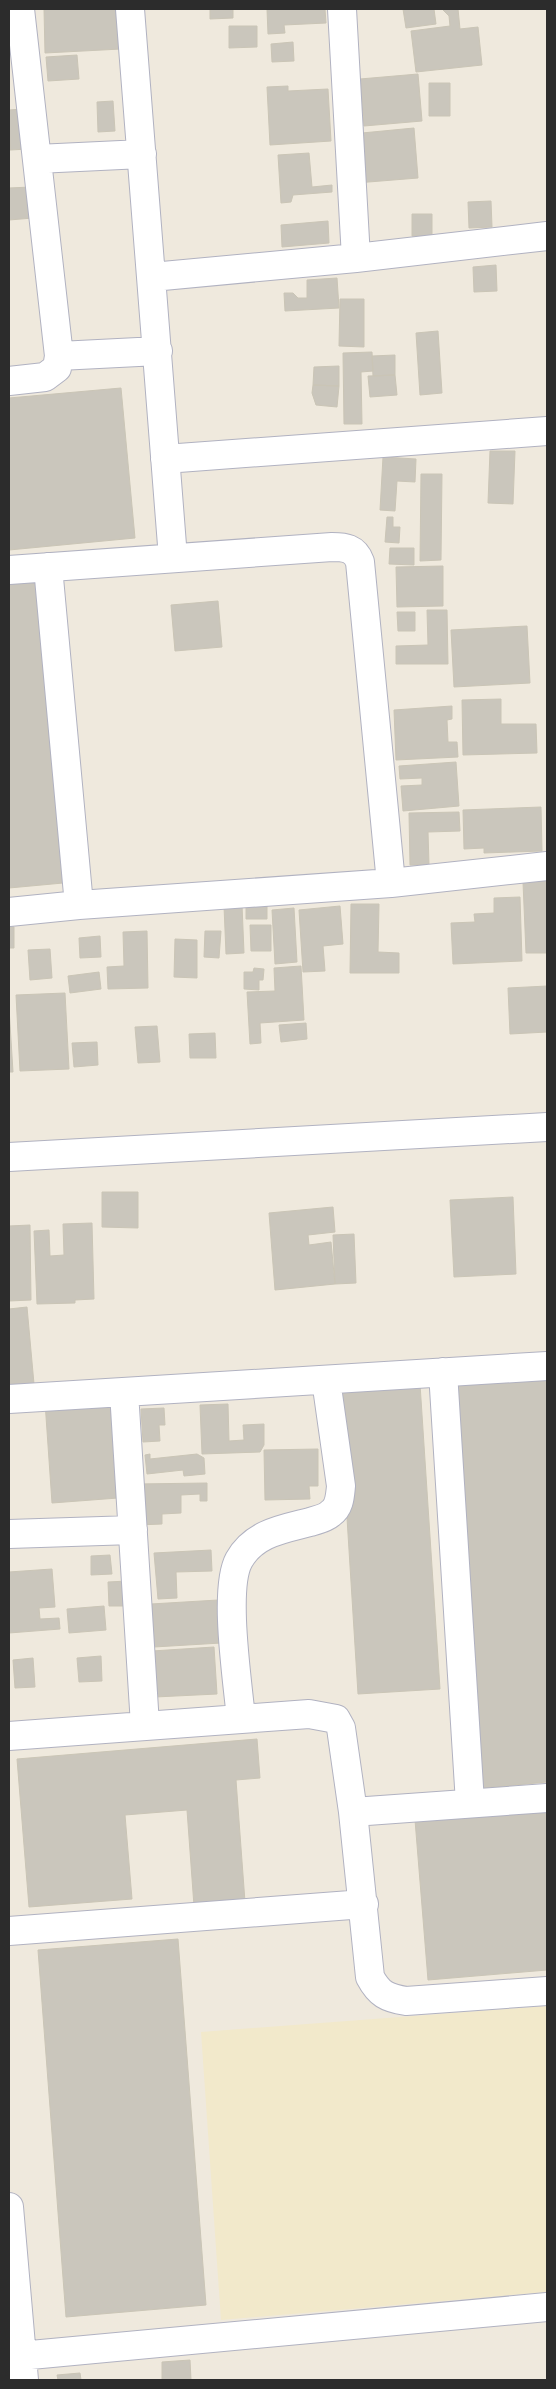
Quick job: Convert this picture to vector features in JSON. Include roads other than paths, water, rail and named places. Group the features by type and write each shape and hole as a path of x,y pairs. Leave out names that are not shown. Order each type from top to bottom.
{"street":[{"path":"9,382 45,377 58,368 59,356 20,9"},
{"path":"130,9 173,558"},
{"path":"342,9 356,258"},
{"path":"37,159 142,154"},
{"path":"152,277 356,258 547,236"},
{"path":"59,356 158,351"},
{"path":"166,459 547,431"},
{"path":"9,570 332,547 350,549 357,554 360,562 391,883"},
{"path":"48,567 79,905"},
{"path":"9,912 79,905 391,883 547,866"},
{"path":"9,1157 547,1127"},
{"path":"9,1399 547,1366"},
{"path":"443,1372 470,1803"},
{"path":"241,1719 232,1618 234,1584 238,1561 251,1545 269,1533 319,1520 332,1513 340,1501 341,1486 326,1380"},
{"path":"124,1392 145,1725"},
{"path":"9,1534 132,1530"},
{"path":"9,1736 308,1714 336,1720 341,1728 353,1812 364,1904 370,1977 381,1994 390,1999 406,2001 547,1991"},
{"path":"353,1812 547,1798"},
{"path":"9,1932 364,1904"},
{"path":"9,2206 18,2364 547,2307"}]}
